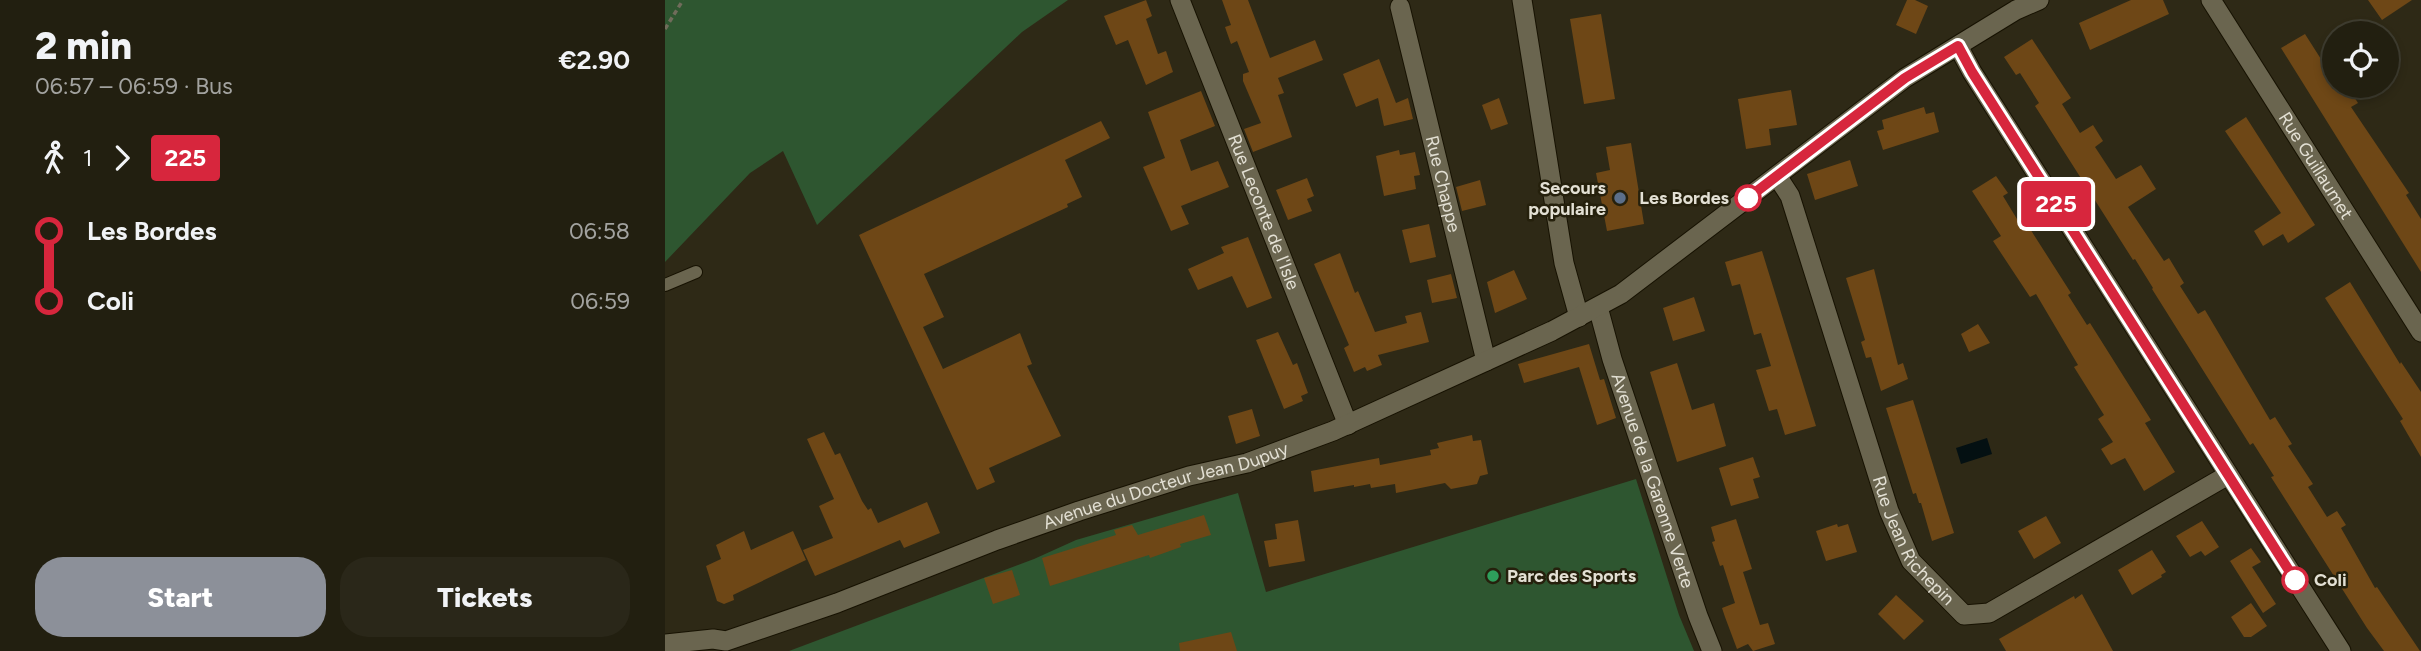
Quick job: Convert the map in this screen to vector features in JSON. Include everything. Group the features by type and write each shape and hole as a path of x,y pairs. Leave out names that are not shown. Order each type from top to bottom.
{"street":[{"name":"Rue Leconte de l'Isle","path":"1180,0 1348,425"},
{"path":"1522,0 1564,263 1579,317"},
{"name":"Avenue du Docteur Jean Dupuy","path":"665,644 713,639 719,646 837,604 1079,510 1189,476 1247,463 1348,425 1486,361 1621,294 1905,78 2016,10 2039,0"},
{"name":"Rue Guillaumet","path":"2211,0 2421,332"},
{"name":"Rue Chappe","path":"1400,7 1486,361"},
{"path":"1958,46 2341,651"},
{"name":"Rue Jean Richepin","path":"1777,176 1790,196 1889,511 1911,561 1964,615 1989,613 2228,475"},
{"name":"Avenue de la Garenne Verte","path":"1598,307 1616,372 1698,615 1713,651"}],"lane":[{"path":"665,285 696,272"}],"path":[{"path":"665,29 683,0"}],"green space":[{"path":"665,0 1068,0 1022,32 817,225 783,151 750,173 665,262"},
{"name":"Parc des Sports","path":"1636,479 1679,615 1694,651 789,651 1034,559 1076,540 1238,493 1266,592"}],"shaded area":[{"path":"1987,438 1992,454 1961,464 1956,448"}],"building":[{"path":"1146,0 1152,16 1146,19 1158,54 1166,51 1173,72 1146,85 1128,40 1116,45 1104,16"},
{"path":"1222,0 1248,0 1270,58 1315,40 1323,60 1278,78 1284,93 1278,95 1292,137 1253,152 1244,129 1261,123 1243,81 1243,74 1249,72 1237,41 1231,44 1225,27 1231,25"},
{"path":"1907,0 1915,0 1928,6 1916,34 1896,25"},
{"path":"2131,0 2163,0 2169,14 2090,50 2079,23"},
{"path":"2368,0 2412,0 2382,20"},
{"path":"1601,14 1615,99 1584,104 1570,19"},
{"path":"2305,34 2322,61 2322,98 2355,98 2358,103 2351,107 2409,193 2406,195 2421,219 2421,272 2281,48"},
{"path":"2032,39 2071,98 2062,104 2080,133 2093,125 2103,141 2095,147 2116,179 2141,165 2156,189 2128,207 2164,261 2169,258 2184,283 2180,286 2198,314 2205,310 2270,420 2275,417 2292,444 2288,446 2313,484 2308,487 2327,517 2337,511 2346,525 2341,528 2375,588 2377,587 2420,651 2384,651 2367,628 2271,477 2274,476 2253,443 2250,445 2135,259 2133,260 2035,106 2039,103 2020,73 2016,75 2004,57"},
{"path":"1379,59 1396,103 1408,98 1413,119 1384,126 1378,98 1356,107 1343,74"},
{"path":"1791,90 1797,125 1769,129 1771,145 1746,149 1738,99"},
{"path":"1201,91 1215,126 1180,140 1191,171 1218,161 1229,187 1181,206 1189,224 1171,231 1143,167 1165,158 1148,112"},
{"path":"1499,98 1508,124 1491,130 1482,105"},
{"path":"1924,107 1926,114 1934,112 1939,132 1883,150 1877,131 1884,129 1882,120"},
{"path":"2246,117 2315,225 2288,243 2283,234 2263,246 2254,231 2281,213 2225,131"},
{"path":"1101,121 1110,138 1065,160 1082,197 1067,204 1068,207 924,274 944,317 923,327 943,369 1020,333 1032,364 1027,366 1061,436 989,468 995,482 977,490 859,235"},
{"name":"Secours populaire","path":"1631,143 1644,224 1607,231 1596,173 1610,170 1606,147"},
{"path":"1399,150 1400,155 1415,152 1420,175 1414,176 1416,189 1384,196 1376,156"},
{"path":"1850,160 1858,186 1815,200 1807,174"},
{"path":"1996,176 2008,193 2003,196 2020,224 2025,221 2071,293 2068,295 2087,325 2090,323 2151,420 2145,423 2175,472 2144,491 2125,458 2111,465 2101,449 2113,442 2098,419 2104,415 2074,367 2078,365 2036,294 2030,297 1993,241 2001,236 1972,191"},
{"path":"1307,178 1314,196 1307,199 1312,211 1288,220 1276,190"},
{"path":"1480,180 1486,205 1462,211 1456,187"},
{"path":"1429,224 1436,257 1410,263 1402,230"},
{"path":"1248,237 1272,298 1247,308 1232,276 1198,290 1188,269 1224,253 1221,247"},
{"path":"1762,251 1816,426 1785,435 1777,409 1769,411 1756,370 1771,366 1761,333 1754,335 1740,284 1732,286 1725,262"},
{"path":"1340,253 1355,293 1358,291 1375,332 1407,323 1405,316 1421,312 1429,342 1378,355 1382,365 1367,371 1365,367 1354,372 1344,348 1349,345 1314,264"},
{"path":"1874,269 1898,365 1903,363 1908,379 1881,391 1871,357 1866,358 1861,342 1865,340 1846,278"},
{"path":"1514,270 1527,299 1495,313 1487,282"},
{"path":"1451,274 1457,298 1432,303 1427,280"},
{"path":"2350,282 2400,364 2401,362 2421,392 2421,457 2400,421 2403,419 2325,298"},
{"path":"1694,297 1705,331 1673,341 1663,308"},
{"path":"1978,324 1990,343 1969,352 1961,334"},
{"path":"1278,332 1293,365 1297,363 1308,393 1301,396 1303,401 1284,409 1256,340"},
{"path":"1589,344 1616,418 1597,425 1579,367 1524,383 1518,364"},
{"path":"1677,363 1692,410 1714,403 1726,446 1677,462 1650,372"},
{"path":"1913,400 1954,533 1932,541 1921,503 1916,493 1913,494 1886,408"},
{"path":"1252,409 1260,436 1236,444 1228,416"},
{"path":"824,432 835,455 840,453 862,501 868,510 871,508 878,523 927,502 940,533 904,548 900,540 815,576 803,550 833,538 819,506 834,499 807,439"},
{"path":"1472,435 1473,441 1481,440 1488,474 1480,476 1477,484 1451,489 1445,483 1396,493 1395,484 1371,488 1370,484 1314,492 1311,471 1379,458 1380,465 1431,455 1430,450 1439,448 1437,443"},
{"path":"1753,457 1760,477 1753,479 1759,498 1731,506 1719,468"},
{"path":"1204,515 1211,535 1180,544 1181,547 1150,558 1149,555 1050,586 1042,558 1116,535 1114,530 1132,525 1138,535"},
{"path":"2046,516 2061,543 2034,559 2018,531"},
{"path":"1736,519 1752,569 1743,572 1760,625 1768,623 1775,644 1753,651 1748,644 1737,649 1722,608 1735,603 1723,565 1720,566 1712,542 1715,541 1711,527"},
{"path":"1298,520 1305,561 1269,567 1264,541 1277,539 1275,524"},
{"path":"2202,521 2219,547 2205,556 2201,551 2190,557 2176,536"},
{"path":"1837,524 1838,527 1848,524 1857,552 1826,561 1816,531"},
{"path":"744,531 751,550 793,531 806,560 733,595 734,600 724,604 717,601 706,566 721,559 716,545"},
{"path":"2251,548 2261,562 2252,567 2276,604 2263,613 2230,561"},
{"path":"2152,550 2166,572 2132,595 2118,570"},
{"path":"1012,570 1020,595 993,604 984,578"},
{"path":"2082,594 2113,651 2006,651 1999,639"},
{"path":"1896,595 1924,621 1904,640 1878,614"},
{"path":"2251,603 2267,626 2251,637 2244,637 2231,617"},
{"path":"1231,632 1237,651 1180,651 1179,643"}],"bus line":[{"name":"225","path":"1748,198 1905,78 1958,46 2295,580"}],"place":[{"name":"Secours populaire","path":"1620,198"},
{"name":"Les Bordes","path":"1748,198"},
{"name":"Parc des Sports","path":"1493,576"},
{"name":"Coli","path":"2295,580"}]}
